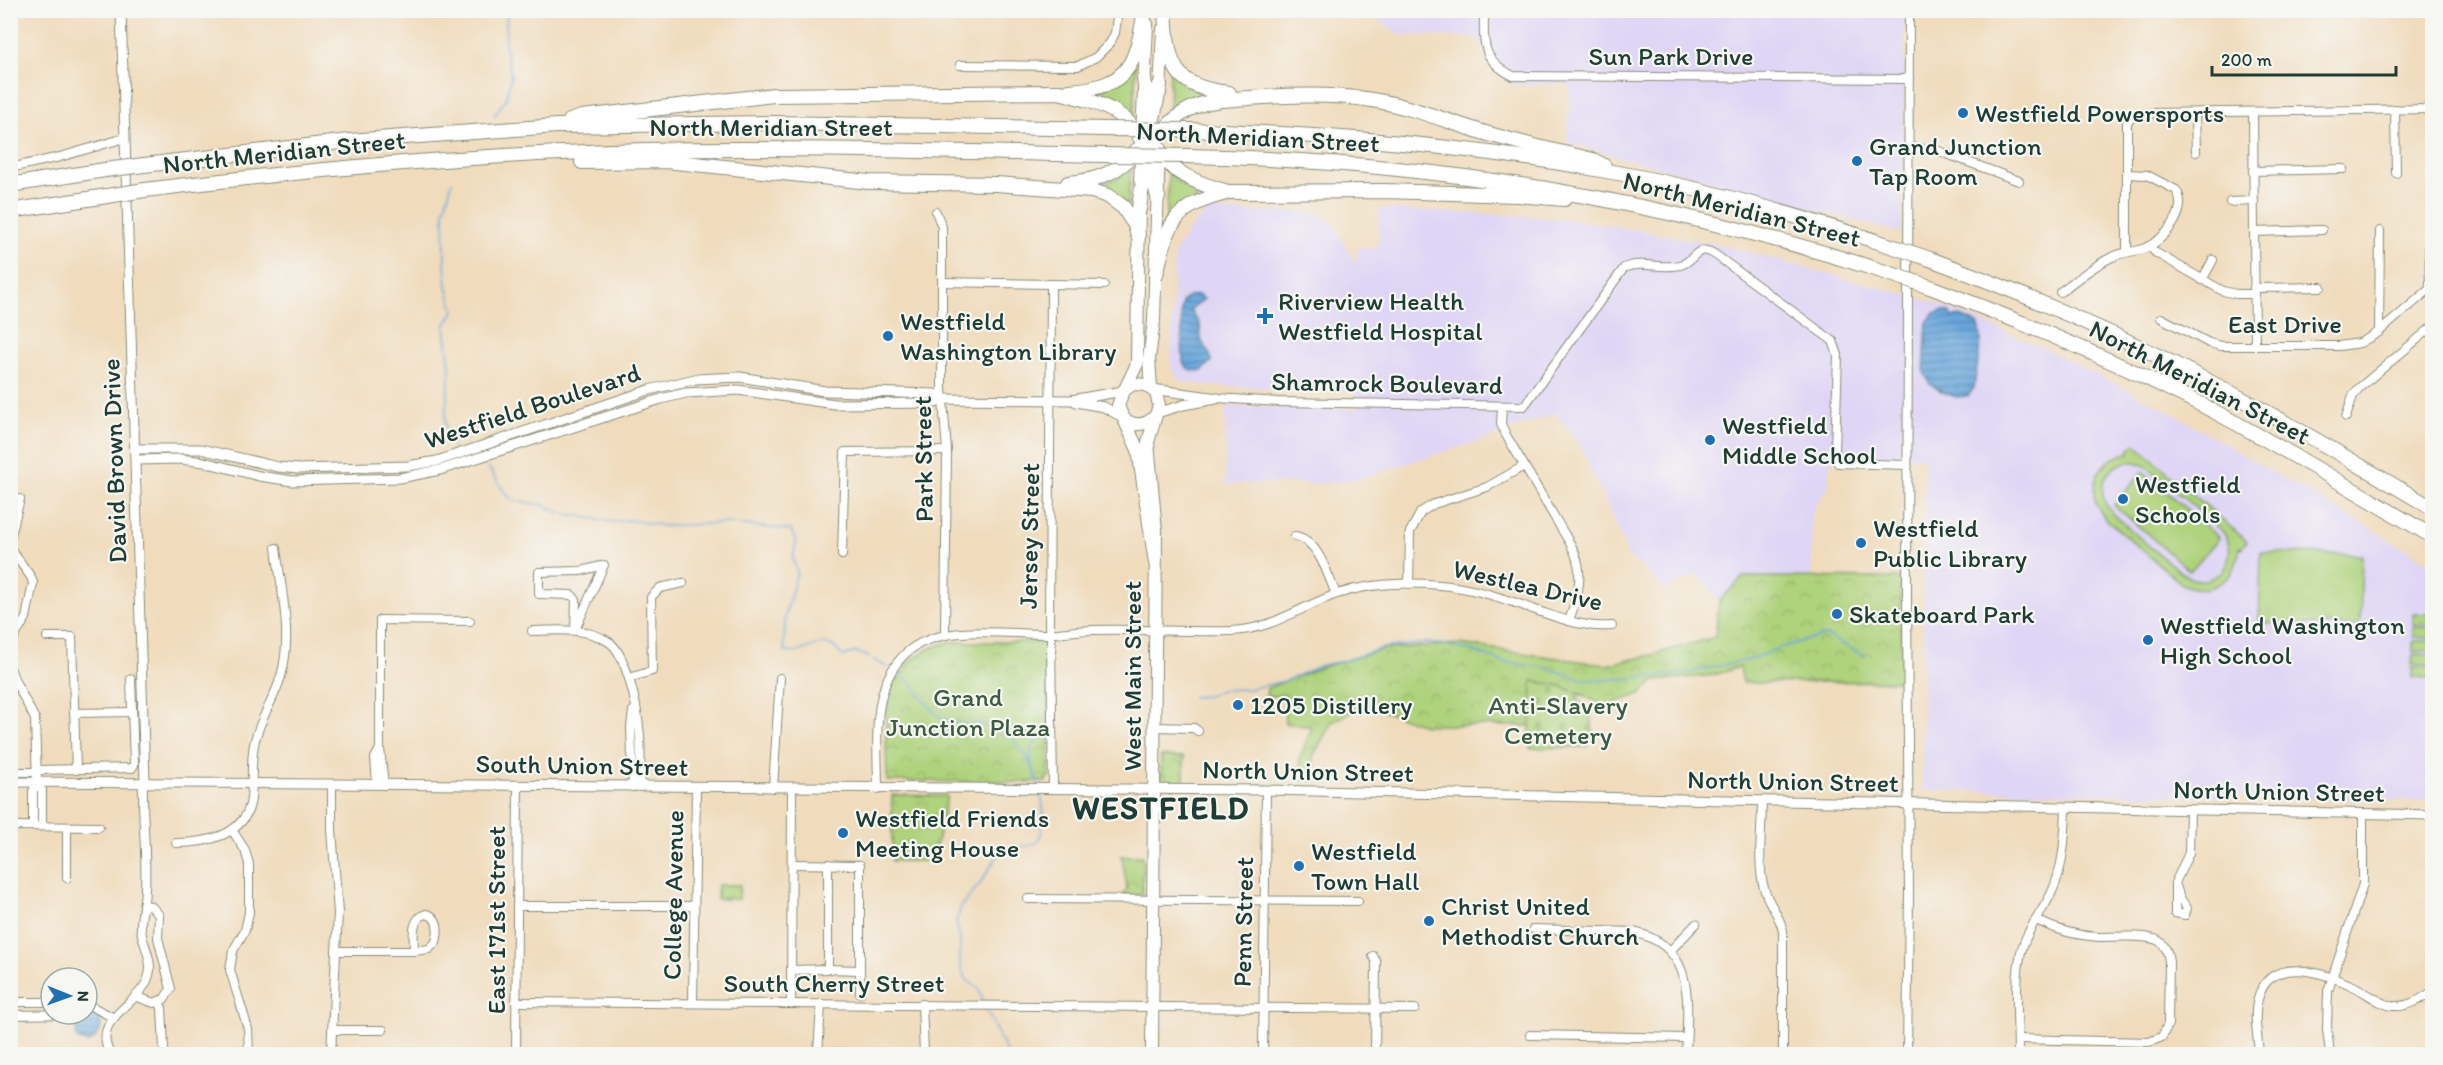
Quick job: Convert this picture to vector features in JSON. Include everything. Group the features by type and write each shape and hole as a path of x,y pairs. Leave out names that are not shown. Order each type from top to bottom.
{"highway":[{"path":"557,126 582,117 774,95 1059,92 1098,88 1123,73 1131,64 1139,45 1146,10"},
{"path":"1164,10 1167,47 1181,76 1195,86 1207,90 1264,97"},
{"path":"1144,79 1158,197"},
{"path":"1139,209 1141,186 1160,86"},
{"path":"1059,92 1098,103 1112,110 1183,176 1193,182 1228,192"},
{"path":"1024,186 1101,178 1128,161 1185,112 1204,103 1264,97 1354,98 1386,103 1485,133 1593,160 1613,172"},
{"name":"North Meridian Street","path":"10,185 105,170 349,141 557,126 773,123 1188,130 1322,135 1491,152 1613,172 1759,207 1930,259 2078,319 2170,362 2299,430 2433,508"},
{"name":"North Meridian Street","path":"10,211 145,190 337,168 524,156 700,149 1187,156 1313,161 1419,170 1538,186 1612,201 1792,243 1930,287 2016,320 2150,379 2270,442 2433,536"},
{"path":"524,156 549,162 682,163 869,182 1024,186 1092,191 1108,196 1127,211 1138,236"},
{"path":"1156,275 1167,232 1179,216 1197,201 1228,192 1384,191 1518,195 1574,201 1612,201"}],"main road":[{"path":"1144,79 1146,10"},
{"path":"1160,86 1164,10"},
{"path":"1139,209 1137,364 1118,402 1123,418 1138,425 1148,423 1156,415 1159,402 1152,388 1149,359 1154,321 1158,197"},
{"path":"1124,390 1136,384 1152,388"},
{"name":"West Main Street","path":"1152,1054 1155,504 1148,442 1156,415"},
{"name":"West Main Street","path":"1123,418 1138,450 1155,563"}],"street":[{"name":"David Brown Drive","path":"121,10 144,783"},
{"path":"960,65 1078,66 1096,57 1110,43 1115,33 1118,10"},
{"name":"Sun Park Drive","path":"1484,10 1484,46 1487,56 1500,70 1513,76 1909,80"},
{"path":"1907,1054 1909,10"},
{"path":"2127,251 2127,122 2132,116 2433,109"},
{"path":"2395,110 2396,173"},
{"path":"2253,112 2255,346"},
{"path":"2195,113 2196,152"},
{"path":"10,168 60,157 125,138"},
{"path":"1909,147 1939,151 2019,181"},
{"path":"2253,171 2343,169"},
{"path":"2060,292 2100,263 2127,251 2149,246 2176,219 2181,208 2180,196 2176,190 2165,182 2147,175 2127,174"},
{"path":"2230,202 2254,201"},
{"name":"Park Street","path":"936,212 942,227 941,399 947,451 945,634"},
{"path":"2254,232 2322,230"},
{"path":"2429,230 2431,288"},
{"path":"2379,332 2380,231"},
{"path":"2149,246 2156,253 2228,293 2321,287"},
{"name":"Shamrock Boulevard","path":"1152,388 1218,398 1524,406 1624,268 1636,265 1680,266 1697,252 1706,250 1833,341 1838,355 1835,451 1838,463 1907,465"},
{"path":"2202,280 2213,260"},
{"path":"942,282 1104,285"},
{"name":"Jersey Street","path":"1050,789 1051,284"},
{"name":"East Drive","path":"2161,318 2209,343 2221,346 2339,346 2360,343 2379,332 2431,288"},
{"path":"2346,417 2353,396 2359,388 2433,327"},
{"name":"Westfield Boulevard","path":"135,449 201,449 278,467 299,469 408,466 450,457 669,384 719,377 754,379 825,391 935,394 941,399"},
{"name":"Westfield Boulevard","path":"136,460 180,459 204,462 259,476 293,481 400,478 441,470 650,402 686,393 724,389 747,390 819,403 849,404 936,403 941,399 1071,400 1124,390"},
{"name":"Shamrock Boulevard","path":"1156,415 1183,405 1218,398"},
{"name":"Westfield Boulevard","path":"1071,400 1104,407 1123,418"},
{"path":"1502,407 1503,429 1580,564 1580,586 1569,621"},
{"path":"842,555 845,452 947,451"},
{"path":"1409,584 1410,532 1421,512 1434,504 1487,486 1524,465"},
{"path":"10,539 20,499"},
{"path":"1295,536 1303,538 1311,545 1336,594"},
{"path":"10,548 33,583 26,618 11,641"},
{"path":"176,843 211,841 232,830 247,812 251,798 252,755 255,741 281,679 285,659 276,548"},
{"path":"604,565 575,630 576,600 572,595 539,594 538,572 581,571 604,565"},
{"path":"629,678 652,671 651,597 660,588 683,583"},
{"name":"Westlea Drive","path":"945,634 1050,633 1094,630 1230,631 1257,627 1293,616 1336,594 1368,586 1409,584 1439,585 1484,592 1569,621 1589,626 1612,626"},
{"path":"381,784 375,758 380,749 380,620 470,621"},
{"path":"532,631 575,630 610,642 619,651 629,678 634,707 631,727 637,787"},
{"path":"878,789 879,705 887,678 902,657 920,644 945,634"},
{"path":"47,638 72,637 76,770"},
{"path":"10,668 35,719 37,783 33,791 33,826"},
{"path":"773,788 780,678"},
{"path":"10,772 130,769 133,767 131,679"},
{"path":"74,713 132,712"},
{"path":"1154,727 1194,728 1198,731"},
{"name":"South Union Street","path":"10,783 1154,789"},
{"path":"37,783 42,790 42,826"},
{"path":"110,1054 105,1044 108,1025 135,996 150,973 149,956 141,929 145,890 144,783"},
{"path":"331,1054 337,896 332,829 332,784"},
{"name":"East 171st Street","path":"516,1054 518,785"},
{"name":"College Avenue","path":"693,1003 696,787"},
{"path":"791,1004 792,788"},
{"name":"North Union Street","path":"1154,789 2433,815"},
{"name":"Penn Street","path":"1263,1054 1266,790"},
{"path":"1762,802 1762,879 1766,894 1784,931 1783,1054"},
{"path":"2018,1054 2020,961 2024,942 2050,896 2058,875 2064,849 2066,808"},
{"path":"2175,882 2189,853 2190,810"},
{"path":"2330,1054 2327,1029 2328,991 2362,884 2363,814"},
{"path":"10,826 99,827"},
{"path":"67,826 67,878"},
{"path":"232,830 245,850 249,864 249,913 245,930 233,951 230,970 248,1029 249,1054"},
{"path":"792,864 860,865 860,993"},
{"path":"828,864 828,969"},
{"path":"1028,899 1358,901"},
{"path":"135,996 148,1002 159,1001 168,996 171,989 158,938 159,915 151,906 143,905"},
{"path":"517,906 694,906"},
{"path":"336,951 414,951 429,949 436,942 437,924 432,915 422,914 416,919 414,951"},
{"path":"2018,1040 2149,1042 2162,1037 2168,1024 2169,961 2162,943 2148,938 2076,935 2036,920"},
{"path":"1670,951 1696,924"},
{"path":"1533,929 1634,932 1653,938 1670,951 1678,961 1685,977 1686,1054"},
{"path":"1373,956 1376,961 1375,1054"},
{"path":"2259,1054 2256,1009 2258,999 2267,983 2283,972 2299,969 2331,978 2354,986 2387,1005 2395,1006 2415,1002 2433,992"},
{"path":"791,970 860,970"},
{"path":"159,1001 162,1008 164,1048"},
{"path":"10,1002 39,1002"},
{"name":"South Cherry Street","path":"516,1002 1263,1006 1415,1009"},
{"path":"821,1004 818,1053 882,1054"},
{"path":"922,1004 924,1054"},
{"path":"99,1010 114,1018"},
{"path":"10,1015 39,1015"},
{"path":"332,1030 383,1030"},
{"path":"1530,1035 1686,1038"}],"shaded area":[{"path":"1364,11 1905,11 1902,233 1568,143 1570,84 1511,85 1488,63 1478,37 1400,35"},
{"name":"Westfield Schools","path":"1379,209 1530,216 1596,223 1717,244 1937,303 2050,351 2165,409 2432,565 2432,801 1922,790 1925,457 1843,457 1829,465 1828,489 1815,506 1812,516 1811,577 1743,577 1720,599 1696,574 1664,590 1643,567 1626,555 1626,548 1579,442 1556,413 1489,438 1350,481 1225,484 1226,406 1356,409 1356,391 1215,386 1183,382 1179,379 1171,366 1174,255 1186,233 1207,211 1317,212 1333,223 1356,265 1357,248 1378,248"}],"green space":[{"path":"1136,65 1132,119 1123,107 1097,93"},
{"path":"1170,69 1203,94 1182,103 1169,117"},
{"path":"1130,166 1128,205 1100,186 1120,177"},
{"path":"1169,171 1179,183 1203,194 1166,224"},
{"path":"2135,444 2247,541 2241,548 2239,547 2238,558 2229,576 2221,582 2213,587 2203,588 2193,588 2182,584 2106,519 2095,499 2096,478 2109,461 2130,453 2129,451","holes":["2135,462 2148,467 2223,532 2230,551 2229,559 2222,572 2209,579 2193,579 2150,547 2108,508 2103,494 2108,474 2118,465"]},
{"path":"2143,471 2219,538 2190,571 2114,505"},
{"path":"2261,552 2362,555 2360,626 2259,623"},
{"path":"1743,577 1900,578 1902,681 1743,683 1740,667 1714,675 1654,681 1642,693 1607,706 1559,685 1532,681 1530,726 1424,725 1365,705 1332,722 1313,756 1316,781 1302,781 1299,760 1312,727 1285,723 1284,696 1266,696 1267,688 1322,667 1384,649 1459,644 1606,665 1652,655 1715,637 1719,601"},
{"path":"2413,614 2432,614 2432,624 2413,624"},
{"path":"2413,627 2432,627 2432,638 2413,637"},
{"path":"2413,641 2432,641 2432,651 2413,651"},
{"name":"Grand Junction Plaza","path":"949,642 1048,642 1049,777 1046,778 1046,782 887,781 887,716 891,690 896,679 898,680 902,672 905,673 908,666 906,664 928,649"},
{"path":"2413,654 2432,655 2432,665 2412,665"},
{"path":"2412,668 2432,668 2432,679 2412,678"},
{"name":"Anti-Slavery Cemetery","path":"1531,681 1559,685 1580,694 1577,698 1592,719 1593,739 1586,747 1530,748"},
{"path":"1161,756 1184,757 1184,782 1161,782"},
{"path":"892,795 947,796 933,861 892,861"},
{"path":"1120,856 1143,856 1142,895 1123,895 1127,888"},
{"path":"718,885 740,885 739,899 717,899"}],"water":[{"path":"1198,295 1204,299 1190,310 1200,325 1201,340 1212,361 1202,371 1190,370 1183,363 1181,310 1183,301 1189,296"},
{"path":"1950,312 1953,317 1961,316 1978,324 1980,329 1981,340 1974,388 1967,396 1956,397 1943,392 1930,384 1924,372 1927,322 1934,313"},
{"path":"100,1018 100,1031 88,1043 77,1039 78,1026 99,1026"}],"waterway":[{"path":"494,116 506,99 511,76 505,46 507,10"},
{"path":"452,182 444,211 447,286 454,311 445,326 450,368 445,421 448,440 452,445"},
{"path":"488,467 512,500 544,505 560,513 613,522 629,520 665,526 725,523 791,530 796,542 793,559 797,572 785,616 784,651 796,652 825,644 833,647 843,656 856,652 869,657"},
{"path":"1193,697 1208,696 1221,690 1248,689 1285,681 1321,665 1343,661 1383,648 1426,643 1473,651 1503,662 1548,668 1580,679 1605,680 1683,674 1752,659 1779,648 1821,636 1827,636 1866,656"},
{"path":"874,660 889,668"},
{"path":"896,672 909,681 942,718 990,727 1009,737 1024,753 1038,784"},
{"path":"1032,765 1032,748 1043,735"},
{"path":"983,1002 979,989 967,980 962,971 960,939 956,922 961,907 981,882 1000,852 1037,842 1043,824 1040,791"},
{"path":"986,1009 1007,1054"}],"place":[{"name":"Westfield Powersports","path":"1963,113"},
{"name":"Grand Junction Tap Room","path":"1857,161"},
{"name":"Riverview Health Westfield Hospital","path":"1265,316"},
{"name":"Westfield Washington Library","path":"888,336"},
{"name":"Westfield Middle School","path":"1710,440"},
{"name":"Westfield Schools","path":"2123,499"},
{"name":"Westfield Public Library","path":"1861,543"},
{"name":"Skateboard Park","path":"1837,614"},
{"name":"Westfield Washington High School","path":"2148,640"},
{"name":"1205 Distillery","path":"1238,705"},
{"name":"Westfield Friends Meeting House","path":"843,833"},
{"name":"Westfield Town Hall","path":"1299,866"},
{"name":"Christ United Methodist Church","path":"1429,921"}],"district":[{"name":"WESTFIELD","path":"1161,808"}]}
